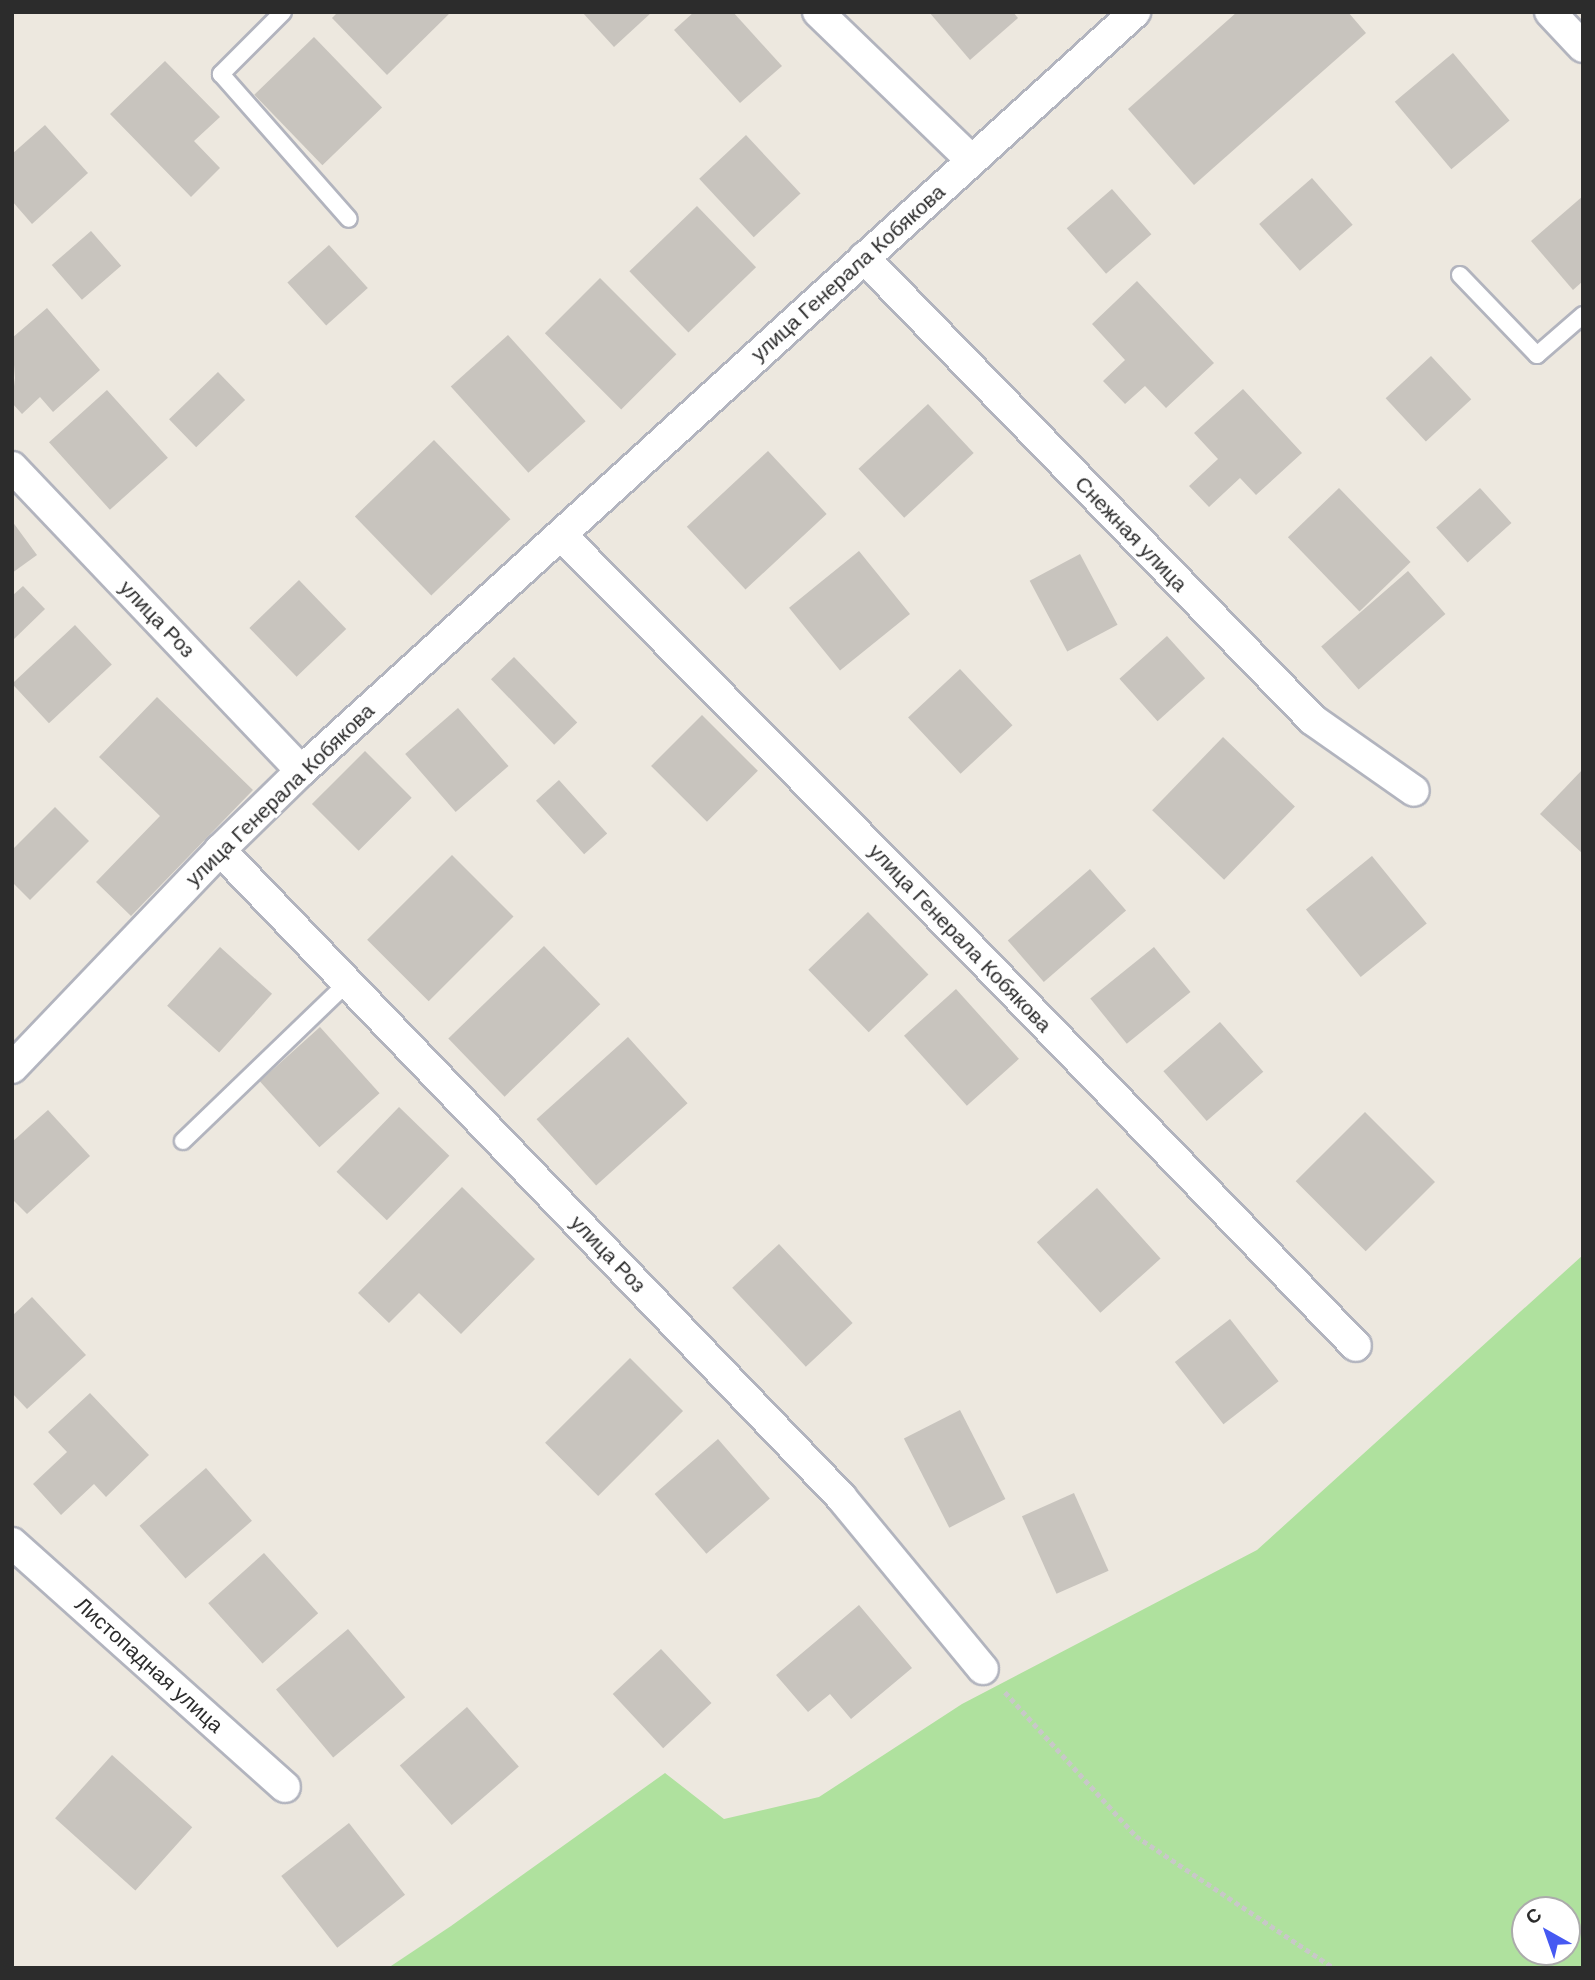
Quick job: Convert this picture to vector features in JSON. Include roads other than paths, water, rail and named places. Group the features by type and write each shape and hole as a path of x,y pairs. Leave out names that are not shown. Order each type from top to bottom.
{"street":[{"path":"818,12 971,160"},
{"name":"улица Генерала Кобякова","path":"12,1068 220,850 301,771 1135,12"},
{"path":"1550,12 1583,47"},
{"name":"Снежная улица","path":"864,258 1313,720 1414,791"},
{"name":"улица Роз","path":"12,467 301,771"},
{"name":"улица Генерала Кобякова","path":"561,535 965,942 1356,1346"},
{"name":"улица Роз","path":"220,850 841,1497 983,1668"},
{"name":"Листопадная улица","path":"12,1543 285,1787"}],"lane":[{"path":"283,12 221,74 349,219"},
{"path":"1461,275 1537,355 1583,316"},
{"path":"183,1141 347,983"}]}
